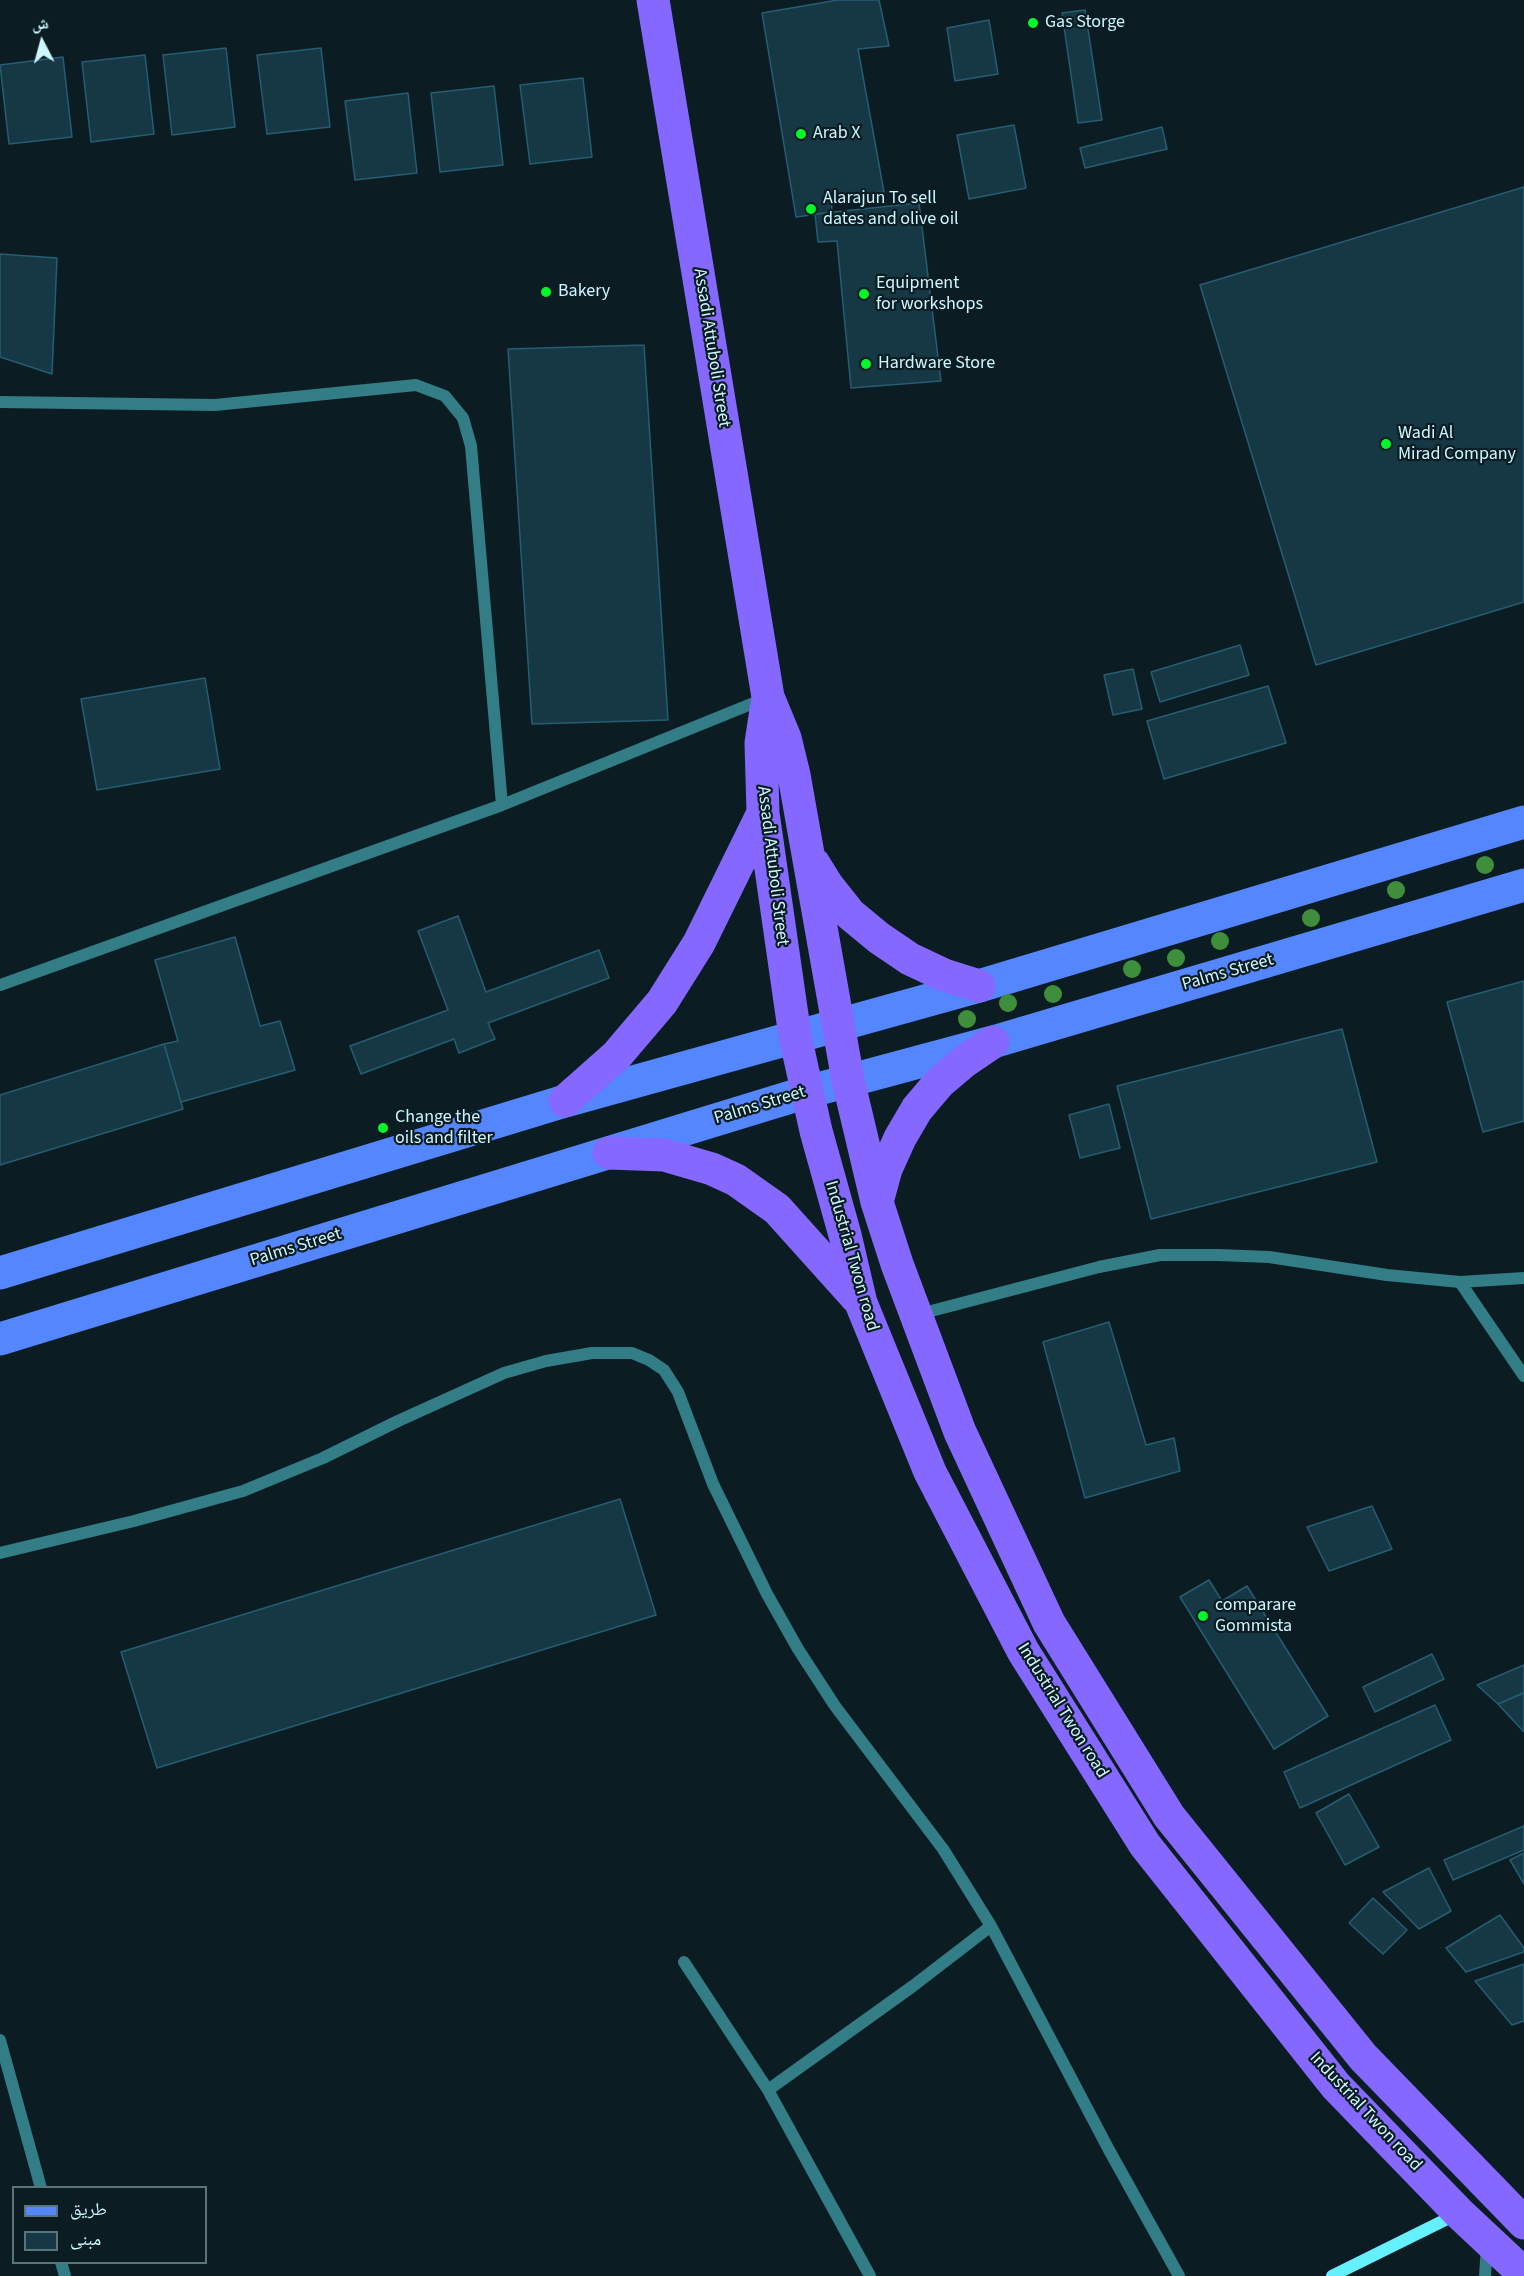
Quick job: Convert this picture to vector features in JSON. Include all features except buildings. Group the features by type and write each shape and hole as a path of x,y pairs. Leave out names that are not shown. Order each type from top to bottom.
{"highway":[{"name":"Assadi Attuboli Street","path":"653,0 768,697 790,754 838,1024"},
{"name":"Assadi Attuboli Street","path":"768,697 761,743 763,813 795,1036"},
{"path":"565,1101 617,1055 662,1002 699,943 763,813"},
{"path":"808,853 827,885 850,914 879,938 910,959 944,975 979,986"},
{"name":"Industrial Twon road","path":"838,1024 848,1080 877,1202 897,1264 960,1432 1049,1623 1169,1816 1363,2057 1524,2223"},
{"name":"Industrial Twon road","path":"795,1036 861,1303 930,1472 1023,1651 1145,1845 1336,2086 1459,2213 1524,2274"},
{"path":"877,1202 886,1169 895,1148 917,1109 939,1083 965,1060 993,1042"},
{"path":"609,1153 664,1155 712,1169 735,1180 777,1209 861,1303"}],"main road":[{"path":"0,1273 565,1101 979,986 1524,822"},
{"name":"Palms Street","path":"0,1339 807,1092 993,1042 1524,885"},
{"path":"1332,2276 1459,2213"}],"street":[{"path":"0,402 215,405 416,385 445,396 463,418 471,446 502,805"},
{"path":"0,985 502,805 768,697"},
{"path":"916,1315 1099,1266 1160,1255 1269,1257 1387,1275 1460,1282 1524,1278"},
{"path":"1460,1282 1524,1376"},
{"path":"0,1553 134,1521 243,1491 323,1458 504,1373 570,1356 612,1352 632,1353 650,1360 664,1370 678,1392 713,1484 767,1594 798,1649 835,1706 943,1849 991,1926 1109,2150 1179,2276"},
{"path":"768,2090 913,1986 991,1926"},
{"path":"684,1962 768,2090 870,2276"},
{"path":"0,2040 41,2186"},
{"path":"1485,2276 1487,2239"}],"place":[{"name":"Gas Storge","path":"1033,23"},
{"name":"Arab X","path":"801,134"},
{"name":"Alarajun To sell dates and olive oil","path":"811,209"},
{"name":"Bakery","path":"546,292"},
{"name":"Equipment for workshops","path":"864,294"},
{"name":"Hardware Store","path":"866,364"},
{"name":"Wadi Al Mirad Company","path":"1386,444"},
{"name":"Change the oils and filter","path":"383,1128"},
{"name":"comparare Gommista","path":"1203,1616"}]}
